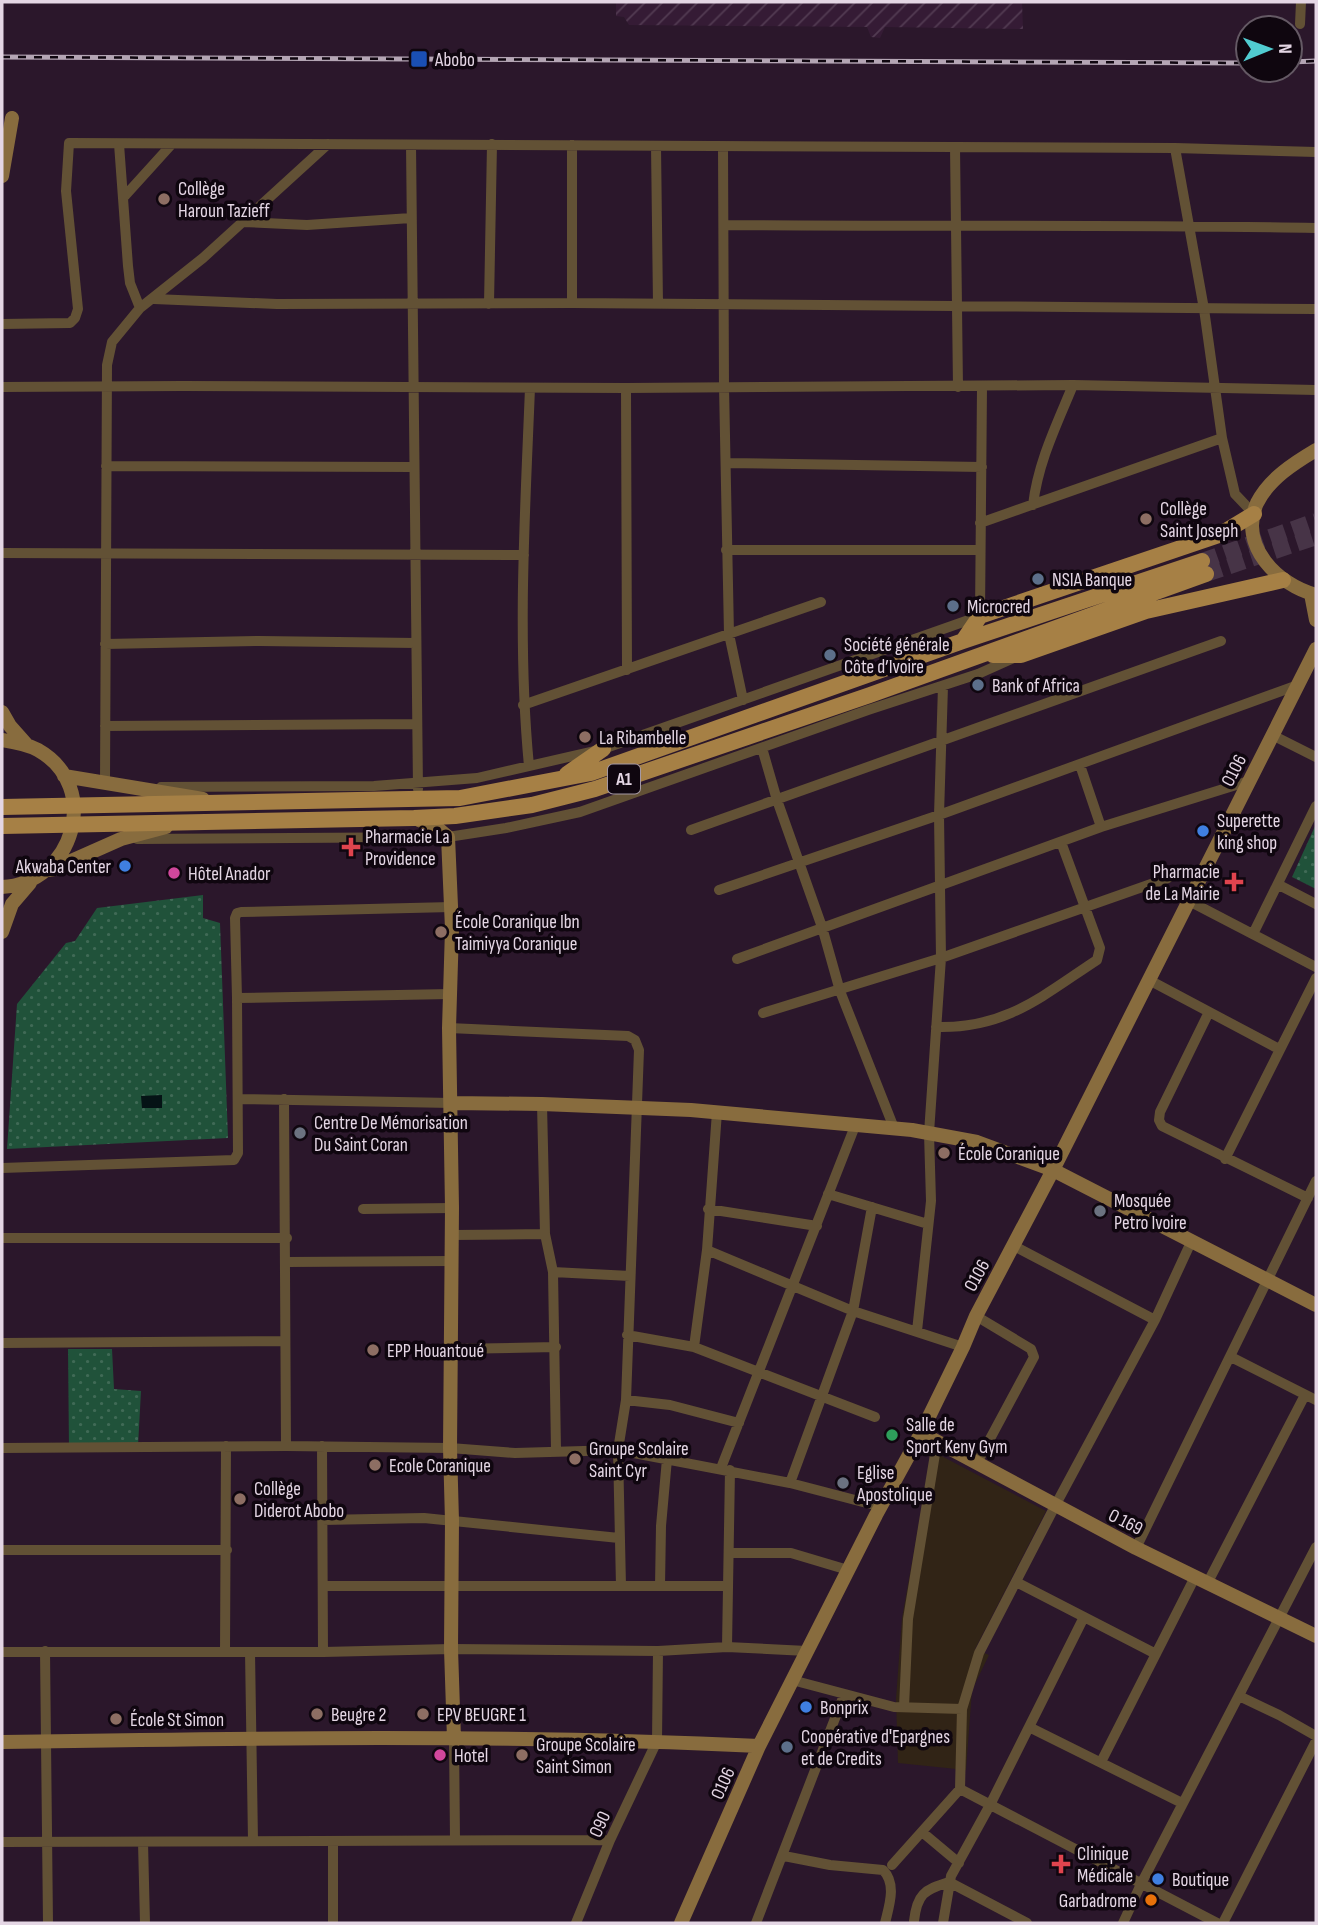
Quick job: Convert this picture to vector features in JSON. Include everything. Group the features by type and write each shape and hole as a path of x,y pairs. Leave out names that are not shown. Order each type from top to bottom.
{"main road":[{"path":"963,641 980,616 1219,535 1254,514"},
{"name":"A1","path":"73,826 414,818 455,816 532,805 595,789 983,654 1204,568 963,641 591,773 460,798 418,792 74,807"},
{"path":"983,654 1021,655 1146,611 1283,580"},
{"path":"556,780 603,749"},
{"path":"2,807 74,807"},
{"path":"2,826 73,826"}],"street":[{"path":"2,176 7,118"},
{"path":"2,324 70,323 75,318 78,309 77,289 66,191 69,143 1175,148 1316,152"},
{"path":"119,144 129,274 140,309"},
{"path":"105,782 107,365 112,342 140,309 243,222 328,144"},
{"path":"489,304 492,144"},
{"path":"123,198 171,145"},
{"path":"411,145 418,792"},
{"path":"572,145 572,303"},
{"path":"656,146 658,304"},
{"path":"723,146 729,634 743,700"},
{"path":"955,147 958,387"},
{"path":"1175,148 1191,226 1222,438 1235,494 1254,514"},
{"path":"243,222 307,225 411,218"},
{"path":"724,225 1316,228"},
{"path":"154,299 277,304 572,303 1316,309"},
{"path":"2,387 626,388 1073,385 1316,390"},
{"path":"1033,505 1040,466 1073,385"},
{"path":"135,787 418,792 603,749 980,616 982,387"},
{"path":"529,766 523,705 524,555 530,388"},
{"path":"626,388 627,670"},
{"path":"980,523 1222,438"},
{"path":"1316,450 1277,477 1264,492 1254,514 1255,540 1267,566 1283,580 1314,594 1316,620"},
{"path":"726,463 982,467"},
{"path":"106,466 414,467"},
{"path":"726,550 980,550"},
{"path":"2,553 524,555"},
{"path":"523,705 821,602"},
{"path":"105,644 260,641 416,643"},
{"path":"691,830 1221,641"},
{"name":"O106","path":"681,1923 759,1746 921,1433 976,1316 1053,1170 1316,649"},
{"path":"121,839 448,837 506,828 580,812 867,710 978,674 1021,655"},
{"path":"719,890 939,816 1298,685"},
{"path":"917,1331 932,1178 929,1133 941,958 939,816 943,686"},
{"path":"2,712 26,744"},
{"path":"105,726 416,724"},
{"path":"1272,735 1316,757"},
{"path":"2,740 26,744 54,763 64,776 74,807 73,826 63,853 12,904 2,932"},
{"path":"762,748 777,800 822,927 840,990 894,1128"},
{"path":"1080,765 1101,827"},
{"path":"64,776 219,802"},
{"path":"737,959 1101,827 1249,781"},
{"path":"1253,934 1316,807"},
{"path":"414,818 434,825 448,837 452,907 449,1028 452,1103 450,1448 455,1840"},
{"path":"2,887 19,885 121,839 181,823"},
{"path":"936,1027 956,1027 996,1020 1023,1008 1097,960 1100,948 1061,842"},
{"path":"763,1013 941,958 1168,878"},
{"path":"1279,885 1316,904"},
{"path":"1189,901 1316,967"},
{"path":"2,1168 234,1160 238,1153 237,913 452,907"},
{"path":"1224,1159 1316,978"},
{"path":"1149,980 1279,1049"},
{"path":"237,998 450,994"},
{"path":"1209,1012 1160,1112 1159,1120 1162,1126 1224,1159 1308,1198"},
{"path":"449,1028 628,1036 635,1040 639,1050 626,1400 618,1450 621,1586"},
{"path":"238,1099 542,1104 717,1112 894,1128 977,1142 1053,1170 1316,1305"},
{"path":"284,1099 287,1238 286,1446"},
{"path":"542,1104 545,1234 553,1272 556,1450"},
{"path":"694,1347 707,1250 717,1112"},
{"path":"727,1647 729,1553 726,1469 738,1423 855,1126"},
{"path":"1136,1548 1316,1181"},
{"path":"828,1194 928,1224"},
{"path":"790,1483 853,1311 872,1207"},
{"path":"363,1209 452,1208"},
{"path":"708,1209 817,1226"},
{"path":"452,1235 545,1234"},
{"path":"2,1238 287,1238"},
{"path":"892,1866 960,1788 962,1710 979,1653 1155,1320 1192,1240"},
{"path":"1014,1245 1155,1320"},
{"path":"707,1250 853,1311 963,1347"},
{"path":"287,1262 452,1261"},
{"path":"553,1272 630,1276"},
{"path":"976,1316 1031,1349 1034,1357 977,1463"},
{"path":"627,1335 694,1347 875,1417"},
{"path":"2,1343 285,1340"},
{"path":"451,1349 556,1347"},
{"path":"1231,1357 1316,1400"},
{"path":"1101,1762 1156,1654 1201,1580 1305,1395"},
{"path":"626,1400 670,1405 738,1423"},
{"name":"O 169","path":"921,1433 1136,1548 1316,1636"},
{"path":"904,1707 908,1619 937,1442"},
{"path":"225,1652 226,1446"},
{"path":"322,1446 323,1652"},
{"path":"2,1448 322,1446 450,1448 515,1453 618,1450 726,1469 882,1507"},
{"path":"660,1586 661,1527 667,1459"},
{"path":"322,1520 424,1518 619,1538"},
{"path":"1123,1923 1182,1803 1316,1548"},
{"path":"2,1550 227,1549"},
{"path":"729,1553 791,1553 849,1570"},
{"path":"1016,1582 1156,1654"},
{"path":"323,1586 728,1586"},
{"path":"943,1923 949,1882 1084,1617"},
{"path":"2,1652 323,1652 451,1649 659,1651 727,1647 807,1651"},
{"path":"46,1651 48,1923"},
{"path":"657,1741 659,1651"},
{"path":"250,1652 253,1841"},
{"path":"792,1681 894,1707 962,1710"},
{"path":"757,1923 844,1695"},
{"path":"1223,1923 1316,1739 1279,1715 1239,1696"},
{"path":"1029,1727 1182,1803"},
{"path":"2,1742 454,1739 657,1741 759,1746"},
{"name":"O90","path":"576,1923 610,1840 657,1741"},
{"path":"960,1788 1217,1923"},
{"path":"922,1832 960,1863"},
{"path":"2,1842 610,1840"},
{"path":"332,1841 334,1923"},
{"path":"143,1842 145,1923"},
{"path":"784,1856 830,1865 883,1870 889,1875 891,1885 885,1923"},
{"path":"914,1921 920,1896 931,1888 949,1882 1027,1923"}],"shaded area":[{"path":"616,2 1022,2 1023,29 885,27 880,38 871,37 867,27 629,25 624,17 616,16"},
{"path":"162,1095 162,1108 142,1108 141,1096"},
{"path":"932,1451 1046,1511 975,1649 989,1655 972,1690 966,1770 898,1763 896,1699 902,1618"}],"green space":[{"path":"1316,824 1316,889 1292,877"},
{"path":"203,895 203,918 220,923 228,1138 7,1149 17,1004 66,943 75,941 97,908"},
{"path":"68,1349 112,1349 114,1389 141,1391 138,1446 69,1448"}],"tunnel":[{"path":"1202,561 1316,521"},
{"path":"1206,574 1316,537"}],"railway":[{"path":"2,57 1234,63"},
{"path":"1304,61 1316,61"}],"place":[{"name":"Abobo","path":"419,59"},
{"name":"Collège Haroun Tazieff","path":"164,199"},
{"name":"Collège Saint Joseph","path":"1146,519"},
{"name":"NSIA Banque","path":"1038,579"},
{"name":"Microcred","path":"953,606"},
{"name":"Société générale Côte d’Ivoire","path":"830,655"},
{"name":"Bank of Africa","path":"978,685"},
{"name":"La Ribambelle","path":"585,737"},
{"name":"Superette king shop","path":"1203,831"},
{"name":"Pharmacie La Providence","path":"351,847"},
{"name":"Akwaba Center","path":"125,866"},
{"name":"Hôtel Anador","path":"174,873"},
{"name":"Pharmacie de La Mairie","path":"1234,882"},
{"name":"École Coranique Ibn Taimiyya Coranique","path":"441,932"},
{"name":"Centre De Mémorisation Du Saint Coran","path":"300,1133"},
{"name":"École Coranique","path":"944,1153"},
{"name":"Mosquée Petro Ivoire","path":"1100,1211"},
{"name":"EPP Houantoué","path":"373,1350"},
{"name":"Salle de Sport Keny Gym","path":"892,1435"},
{"name":"Groupe Scolaire Saint Cyr","path":"575,1459"},
{"name":"Ecole Coranique","path":"375,1465"},
{"name":"Eglise Apostolique","path":"843,1483"},
{"name":"Collège Diderot Abobo","path":"240,1499"},
{"name":"Bonprix","path":"806,1707"},
{"name":"Beugre 2","path":"317,1714"},
{"name":"EPV BEUGRE 1","path":"423,1714"},
{"name":"École St Simon","path":"116,1719"},
{"name":"Coopérative d'Epargnes et de Credits","path":"787,1747"},
{"name":"Hotel","path":"440,1755"},
{"name":"Groupe Scolaire Saint Simon","path":"522,1755"},
{"name":"Clinique Médicale","path":"1061,1864"},
{"name":"Boutique","path":"1158,1879"},
{"name":"Garbadrome","path":"1151,1900"}]}
